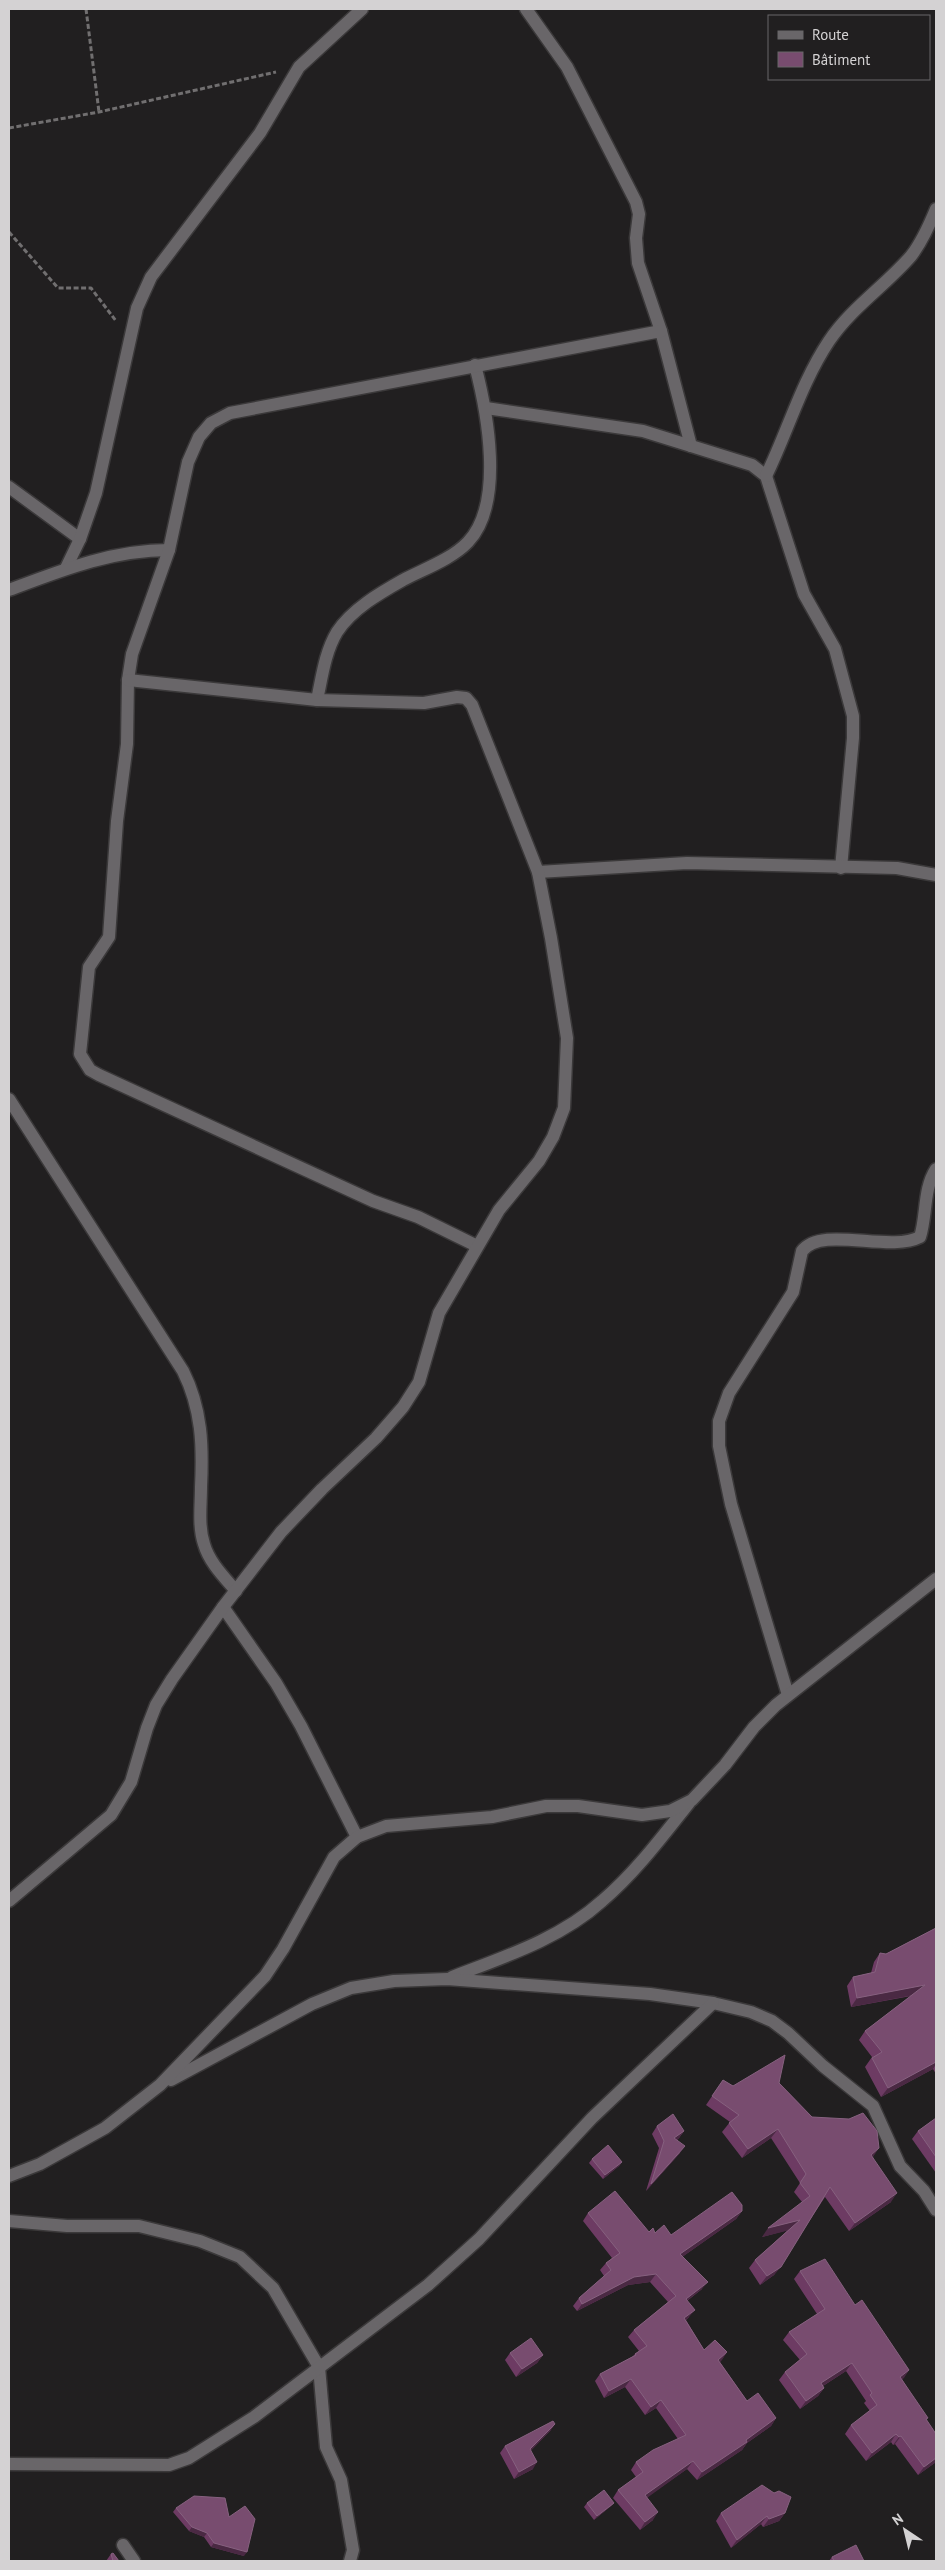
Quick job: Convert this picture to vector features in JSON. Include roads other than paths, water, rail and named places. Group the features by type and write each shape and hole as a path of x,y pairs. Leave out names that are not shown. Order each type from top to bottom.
{"street":[{"path":"66,568 80,539 96,493 137,308 151,277 260,133 299,67 362,9"},
{"path":"526,9 567,67 636,202 639,214 636,248 638,263 661,331 691,446"},
{"path":"766,476 785,438 812,370 830,340 854,310 911,255 924,236 936,209"},
{"path":"477,1246 418,1217 373,1201 99,1075 84,1063 80,1054 86,980 89,967 109,937 111,922 116,820 127,744 128,680 132,654 169,550 188,462 199,437 211,423 230,412 661,331"},
{"path":"317,700 328,649 349,616 389,588 452,554 468,542 481,524 488,490 489,454 486,408 475,365"},
{"path":"486,408 643,431 752,465 766,476 804,594 835,649 852,716 853,738 842,868"},
{"path":"9,487 80,539"},
{"path":"9,590 66,568 122,553 169,550"},
{"path":"9,1900 111,1815 131,1782 156,1705 223,1607 282,1532 322,1489 376,1438 403,1407 419,1382 439,1313 499,1210 539,1161 553,1137 564,1108 567,1038 552,938 538,872 472,704 466,698 457,697 424,703 317,700 128,680"},
{"path":"538,872 652,864 897,868 936,875"},
{"path":"9,1099 167,1346 194,1392 203,1448 200,1522 203,1543 210,1558 236,1591"},
{"path":"788,1695 731,1504 718,1446 719,1421 729,1393 792,1292 802,1251 806,1246 823,1240 899,1244 920,1237 924,1224 928,1181 936,1169"},
{"path":"447,1979 517,1952 553,1935 602,1902 651,1850 692,1800 725,1765 754,1727 788,1695 936,1579"},
{"path":"223,1607 280,1690 301,1726 357,1837"},
{"path":"9,2176 40,2164 106,2128 160,2086 265,1976 283,1949 334,1857 357,1837 386,1826 492,1817 546,1806 578,1806 642,1815 670,1811 692,1800"},
{"path":"160,2086 312,2004 351,1988 394,1981 447,1979 650,1994 713,2003 751,2012 772,2021 788,2033 823,2066 873,2106 900,2166 924,2191 936,2210"},
{"path":"9,2464 169,2465 179,2462 254,2417 428,2285 457,2258 592,2118 713,2003"},
{"path":"9,2221 67,2226 140,2226 200,2241 240,2257 273,2288 320,2367 326,2447 341,2480 353,2550 350,2561"},
{"path":"123,2545 134,2561"}]}
